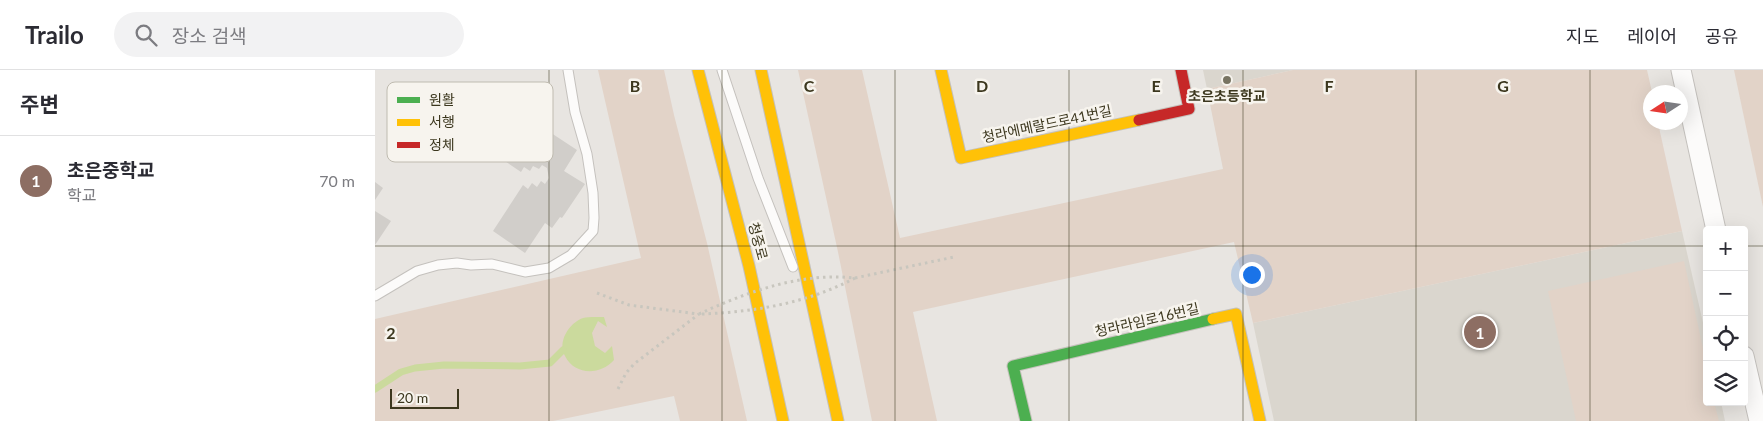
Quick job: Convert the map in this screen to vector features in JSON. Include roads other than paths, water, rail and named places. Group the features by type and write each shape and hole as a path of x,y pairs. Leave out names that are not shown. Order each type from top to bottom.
{"street":[{"name":"청중로","path":"698,70 749,266 783,421"},
{"path":"761,70 838,421"},
{"name":"청라에메랄드로41번길","path":"941,70 961,158 1189,109 1181,70"},
{"path":"1681,70 1715,226"},
{"name":"청라라임로16번길","path":"1026,421 1013,366 1236,314 1259,421"},
{"path":"1745,361 1759,421"}],"lane":[{"path":"375,296 417,271 438,265 457,263 471,265 492,264 525,272 549,268 571,255 593,231 595,218 587,154 575,112 568,70"},
{"path":"722,70 758,178 816,321"}],"waterway":[{"path":"375,389 401,372 415,368 444,365 520,366 550,363 563,350"}],"place":[{"name":"초은초등학교","path":"1227,80"},
{"name":"초은중학교","path":"1480,332"}]}
